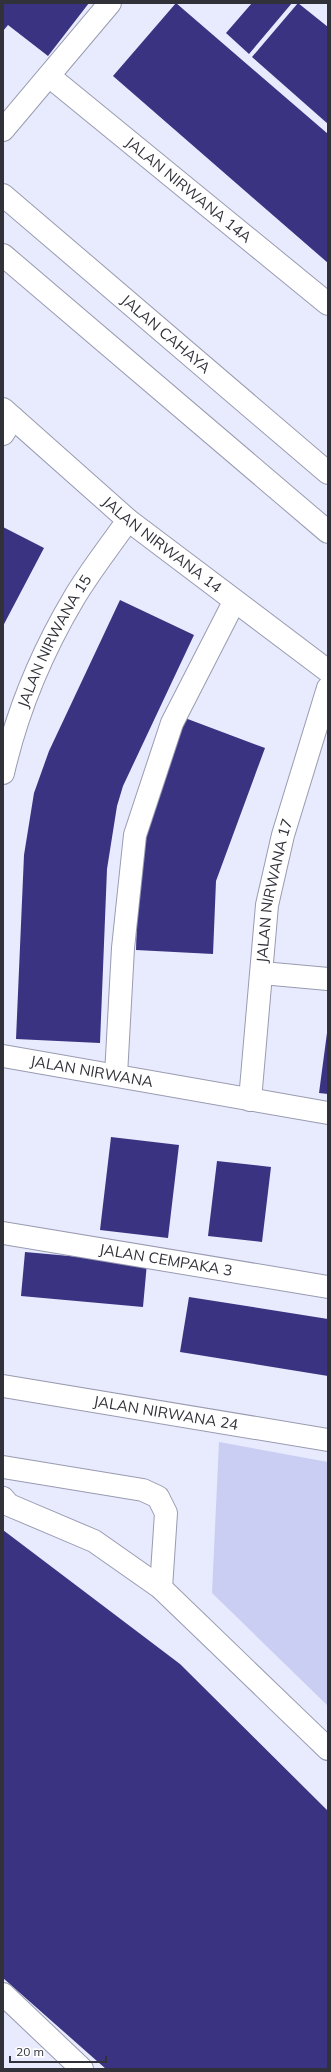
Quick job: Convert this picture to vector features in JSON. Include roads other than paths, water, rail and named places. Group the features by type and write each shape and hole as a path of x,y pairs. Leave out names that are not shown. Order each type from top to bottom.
{"street":[{"path":"3,130 110,3"},
{"name":"JALAN NIRWANA 14A","path":"49,76 328,304"},
{"name":"JALAN CAHAYA","path":"3,195 328,473"},
{"path":"3,254 328,532"},
{"name":"JALAN NIRWANA 14","path":"6,420 128,520 234,602 328,671"},
{"name":"JALAN NIRWANA 15","path":"3,773 7,738 40,665 74,598 128,520"},
{"path":"116,1075 123,948 135,835 172,723 234,602"},
{"name":"JALAN NIRWANA 17","path":"250,1100 267,905 283,835 328,688"},
{"path":"262,973 328,979"},
{"name":"JALAN NIRWANA","path":"3,1056 328,1113"},
{"name":"JALAN CEMPAKA 3","path":"3,1233 328,1287"},
{"name":"JALAN NIRWANA 24","path":"3,1386 328,1440"},
{"path":"3,1467 143,1490 158,1497 166,1513 161,1588"},
{"path":"3,1498 9,1505 94,1541 161,1588 328,1749"},
{"path":"3,1994 82,2069"}]}
